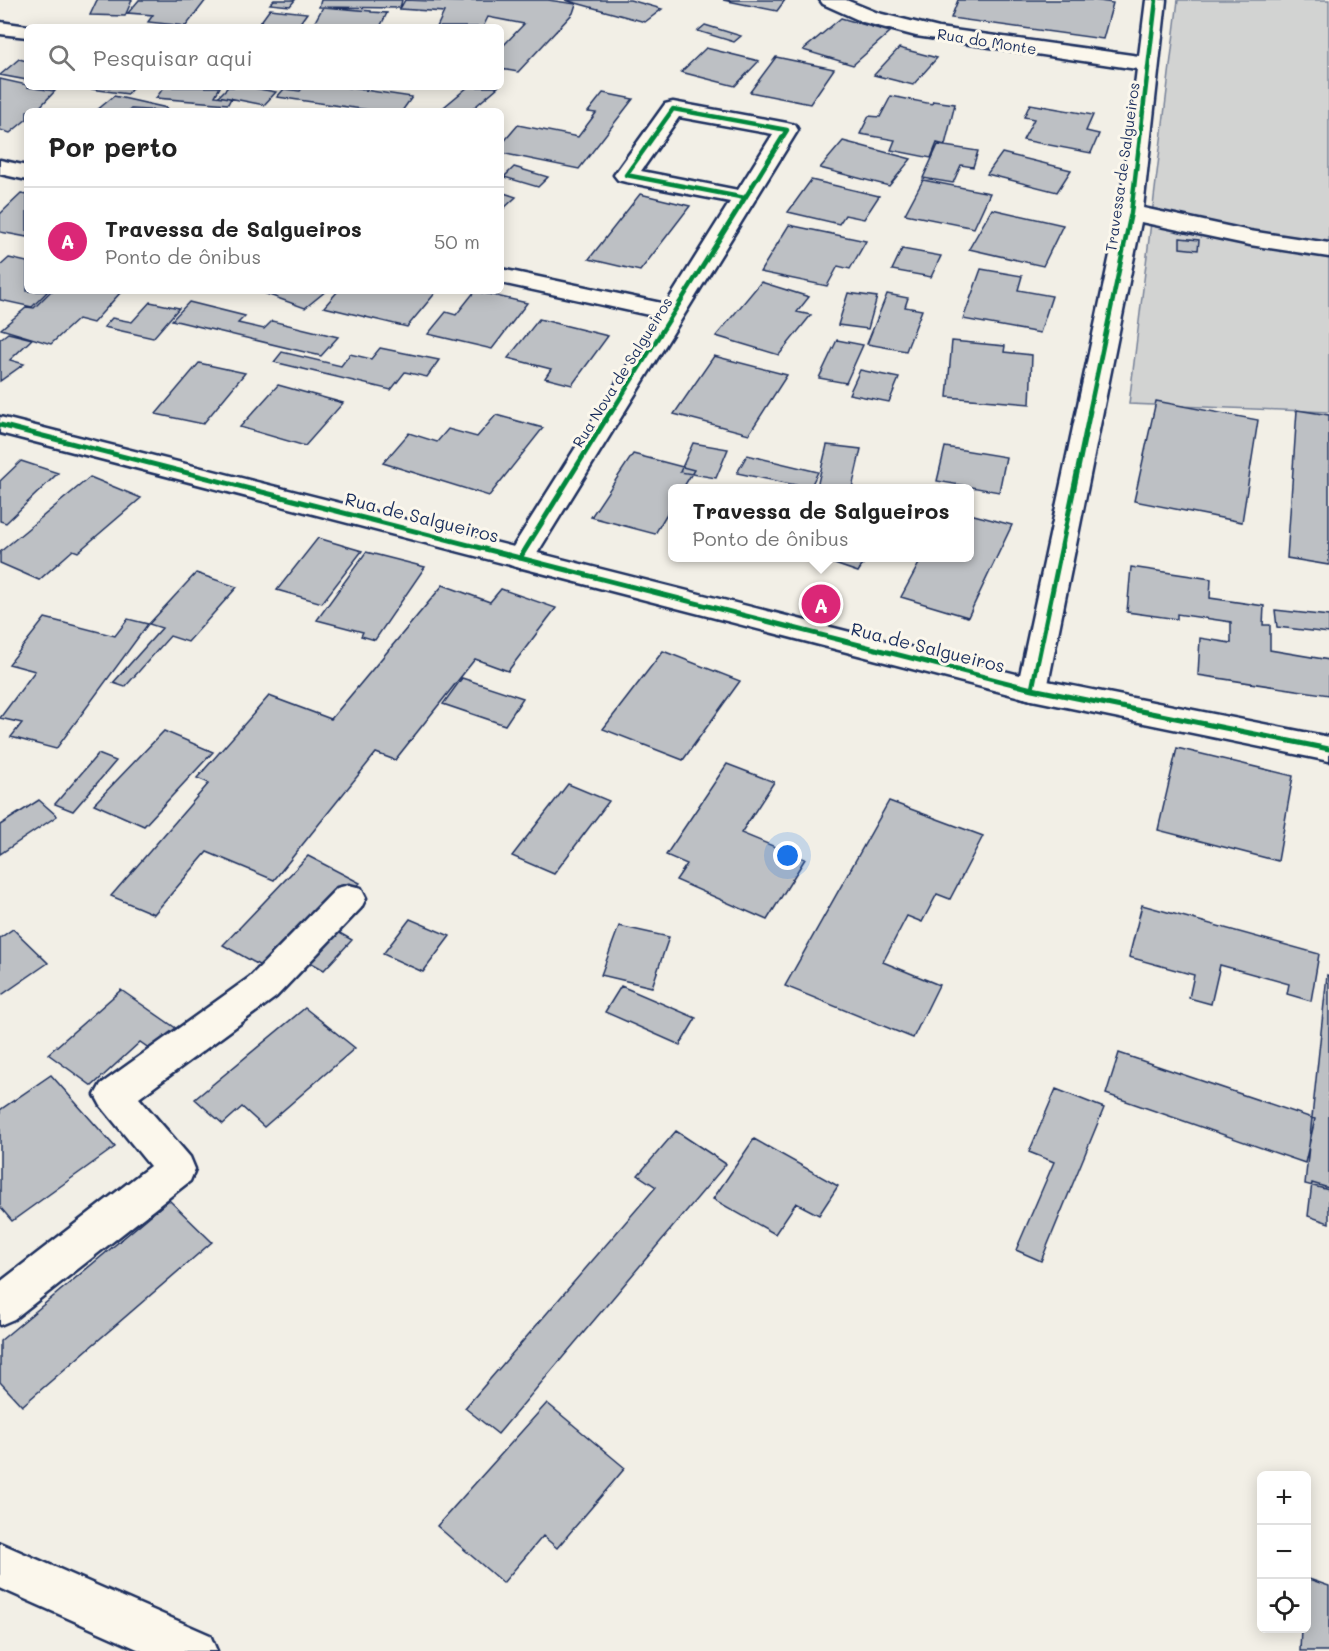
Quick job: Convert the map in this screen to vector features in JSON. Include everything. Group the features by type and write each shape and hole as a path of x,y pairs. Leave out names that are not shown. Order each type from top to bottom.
{"street":[{"name":"Rua do Monte","path":"830,0 842,8 911,29 987,42 1149,64"},
{"name":"Travessa de Salgueiros","path":"1032,689 1131,213 1156,0"},
{"path":"0,28 24,31"},
{"name":"Rua Nova de Salgueiros","path":"520,558 673,314 745,198 787,130 673,109 626,175 745,198"},
{"path":"0,167 24,172"},
{"path":"1131,213 1250,238 1329,250"},
{"path":"504,277 673,314"},
{"name":"Rua de Salgueiros","path":"0,425 1032,689 1329,749"},
{"path":"0,1306 176,1169 114,1095 263,987 349,898"},
{"path":"0,1565 194,1651"}],"shaded area":[{"path":"1178,0 1329,0 1329,412 1129,404"}],"building":[{"path":"97,0 132,0 125,16 90,15"},
{"path":"139,0 206,0 188,24 148,22 153,15 128,13"},
{"path":"274,0 295,0 290,6 270,4"},
{"path":"321,0 402,0 400,8 319,7"},
{"path":"405,0 463,2 465,0 548,0 576,4 573,13 518,72 504,70 504,45 524,24 488,17 484,24 438,24 444,12 400,9"},
{"path":"565,0 630,0 662,9 645,22"},
{"path":"723,0 785,0 777,11"},
{"path":"958,0 1093,0 1113,3 1103,39 951,18"},
{"path":"323,7 387,13 382,24 314,24"},
{"path":"270,9 307,13 299,24 259,24"},
{"path":"841,18 890,32 853,65 803,50"},
{"path":"705,25 741,36 734,42 698,31"},
{"path":"706,48 759,61 735,86 681,72"},
{"path":"899,48 937,58 913,85 874,75"},
{"path":"776,57 834,69 810,104 750,92"},
{"path":"19,59 24,60 24,79 0,75"},
{"path":"0,79 24,84 24,90 55,91 39,108 24,108 24,121 10,133 0,130"},
{"path":"98,90 131,90 128,94"},
{"path":"162,90 218,90 215,96 231,98 228,104 156,98"},
{"path":"225,90 276,92 264,105 219,96"},
{"path":"283,90 364,90 412,97 404,108 355,108 277,97"},
{"path":"464,90 494,90 474,108 443,108"},
{"path":"603,93 633,99 579,169 504,154 504,141 518,125 578,137 596,113 588,112"},
{"path":"114,96 167,108 100,108"},
{"path":"891,96 932,104 933,101 955,104 945,145 937,143 931,158 891,150 895,140 860,134 869,116 880,117"},
{"path":"1030,104 1093,115 1086,131 1099,134 1091,153 1023,140 1034,119 1024,117"},
{"path":"843,141 911,159 889,186 820,168"},
{"path":"938,145 978,151 973,167 961,165 953,183 923,178"},
{"path":"1002,153 1071,170 1057,192 987,174"},
{"path":"514,167 548,177 538,187 504,177"},
{"path":"811,180 879,196 864,219 845,215 839,224 788,212"},
{"path":"923,180 990,193 974,228 905,214"},
{"path":"504,193 516,197 504,208"},
{"path":"21,194 24,194 24,236 0,232 0,214"},
{"path":"640,194 690,206 640,271 589,259"},
{"path":"992,209 1063,225 1043,266 969,249"},
{"path":"789,225 866,241 850,269 838,266 827,286 760,272"},
{"path":"1180,238 1199,240 1198,250 1180,248"},
{"path":"902,249 941,256 931,277 892,270"},
{"path":"9,258 24,261 24,294 45,294 32,307 0,300 0,266"},
{"path":"981,269 1022,276 1018,290 1052,296 1040,333 963,319"},
{"path":"761,282 809,297 797,312 811,315 779,355 716,336"},
{"path":"848,293 877,297 868,329 838,325"},
{"path":"48,294 119,294 93,323 78,319 51,344 1,329 27,307 34,308"},
{"path":"266,294 322,294 305,308"},
{"path":"335,294 434,294 407,327 324,307"},
{"path":"473,294 488,294 527,303 492,349 428,334 446,312 456,315"},
{"path":"887,294 908,298 905,307 922,310 906,351 867,344"},
{"path":"150,302 179,308 153,338 104,327 112,318 132,322"},
{"path":"189,302 245,316 238,323 264,329 272,321 338,337 321,356 172,320"},
{"path":"539,319 608,336 572,385 545,378 551,369 508,358"},
{"path":"8,333 32,339 10,360 24,364 0,381 0,339"},
{"path":"837,340 863,345 846,383 819,378"},
{"path":"952,341 1005,346 1004,352 1032,355 1030,404 947,397"},
{"path":"380,348 439,360 427,377 405,372 391,390 274,362 282,352 341,366 350,354 371,359"},
{"path":"714,356 787,375 749,434 674,414"},
{"path":"199,363 245,373 203,424 156,414"},
{"path":"860,370 899,378 889,402 849,394"},
{"path":"278,385 343,403 305,446 240,427"},
{"path":"1156,401 1258,420 1242,522 1134,501"},
{"path":"1297,410 1329,415 1329,565 1287,558"},
{"path":"496,415 543,428 489,496 383,463 409,433 437,442 448,429 477,437"},
{"path":"693,443 728,449 716,478 680,472"},
{"path":"827,445 861,449 853,484 818,484"},
{"path":"945,447 1006,457 999,492 974,488 974,484 937,481"},
{"path":"633,454 694,470 685,484 668,484 668,512 655,534 591,517"},
{"path":"747,455 818,472 812,484 791,484 737,473"},
{"path":"21,461 58,473 6,523 0,521 0,481"},
{"path":"90,477 141,498 78,552 73,550 39,580 0,563 0,552"},
{"path":"974,515 1012,525 968,617 901,597 920,562 974,562"},
{"path":"318,538 362,551 322,603 277,590"},
{"path":"366,552 425,567 375,640 361,636 363,632 317,620"},
{"path":"829,562 864,562 858,572"},
{"path":"1131,567 1211,579 1210,598 1264,606 1263,625 1270,625 1270,650 1329,660 1329,695 1198,675 1200,638 1231,643 1231,622 1177,614 1177,619 1127,612"},
{"path":"196,573 237,587 188,642 170,636 125,687 113,683 162,628 149,624"},
{"path":"443,585 490,602 501,589 556,608 508,671 475,659 395,760 376,753 274,880 207,852 154,914 111,896 209,783 197,778 269,696 331,719"},
{"path":"1275,610 1329,616 1329,633 1277,627"},
{"path":"45,618 115,636 128,619 148,624 56,749 11,737 22,723 0,718 35,671 9,664"},
{"path":"663,651 740,681 683,760 603,729"},
{"path":"462,678 523,698 505,725 443,704"},
{"path":"164,731 213,752 144,826 94,804"},
{"path":"1177,748 1293,776 1278,861 1158,830"},
{"path":"98,754 116,761 73,811 55,804"},
{"path":"727,764 774,782 741,833 805,859 767,920 676,880 687,864 666,855"},
{"path":"568,784 609,801 554,874 512,856"},
{"path":"39,800 57,816 0,854 0,825"},
{"path":"889,801 983,836 950,899 937,894 922,922 907,916 883,962 939,985 913,1038 785,986"},
{"path":"308,856 360,883 275,974 223,945"},
{"path":"1142,905 1319,954 1311,1001 1287,994 1289,984 1220,965 1211,1004 1189,998 1194,975 1129,957"},
{"path":"410,919 450,936 423,972 383,954"},
{"path":"619,926 669,937 652,987 601,975"},
{"path":"329,927 352,940 324,970 301,957"},
{"path":"13,929 48,963 0,996 0,938"},
{"path":"1327,975 1329,976 1329,1190 1305,1184"},
{"path":"621,986 696,1018 680,1045 605,1012"},
{"path":"121,990 180,1031 156,1053 140,1042 92,1086 48,1054"},
{"path":"305,1008 355,1048 264,1127 242,1107 223,1124 195,1099"},
{"path":"1119,1053 1315,1119 1305,1163 1106,1094"},
{"path":"51,1075 115,1147 12,1221 0,1207 0,1110"},
{"path":"1056,1089 1104,1108 1041,1261 1016,1250 1054,1162 1029,1152"},
{"path":"676,1131 726,1164 498,1434 465,1408 656,1187 638,1175"},
{"path":"754,1139 838,1186 819,1215 796,1203 775,1234 713,1199"},
{"path":"1312,1183 1329,1188 1329,1223 1308,1216"},
{"path":"169,1200 212,1242 22,1406 0,1382 0,1341"},
{"path":"547,1403 625,1468 557,1548 543,1536 503,1583 437,1526"},
{"path":"1311,1580 1329,1586 1329,1651 1300,1651 1301,1633 1311,1633"}],"cycle path":[{"path":"1032,689 1131,213 1156,0"},
{"path":"520,558 787,130 673,109 626,175 745,198"},
{"path":"0,425 1032,689 1329,749"}],"place":[{"name":"Travessa de Salgueiros","path":"821,604"}]}
